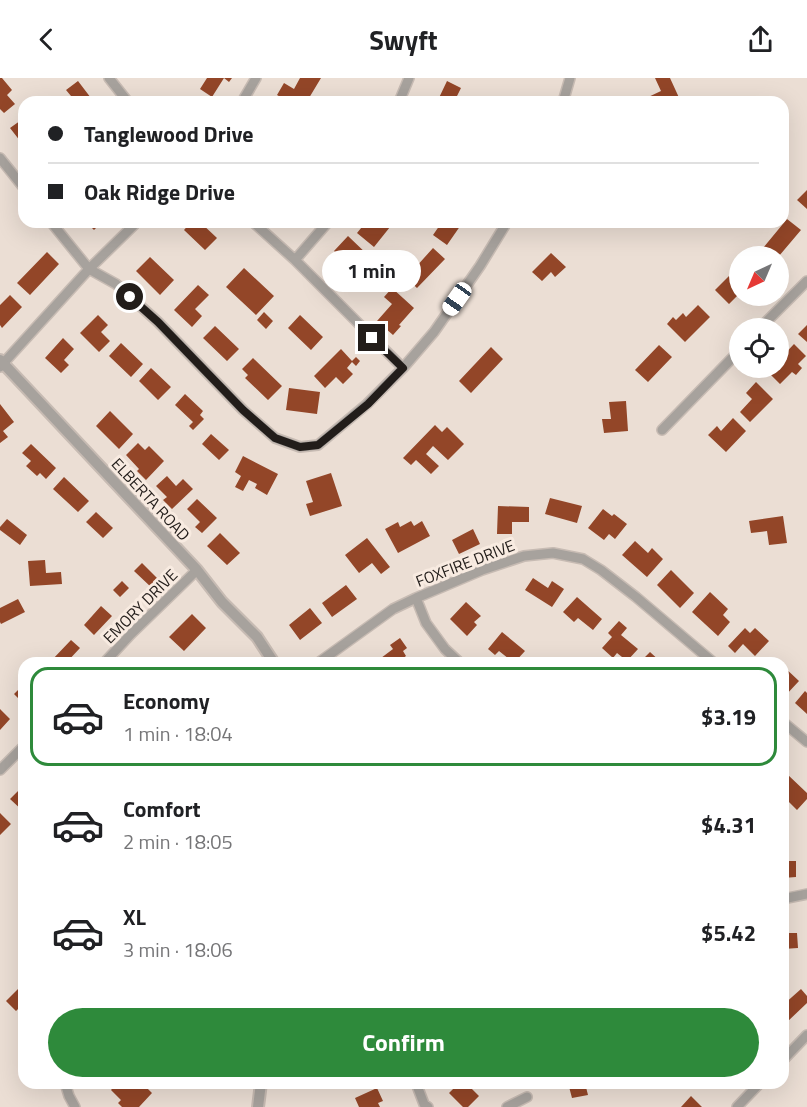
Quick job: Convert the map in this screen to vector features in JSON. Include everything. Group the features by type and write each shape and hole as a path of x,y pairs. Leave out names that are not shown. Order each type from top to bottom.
{"street":[{"path":"109,78 123,96"},
{"path":"246,96 256,78"},
{"path":"402,96 409,78"},
{"path":"565,96 570,78"},
{"path":"0,158 18,180"},
{"path":"56,228 88,269 116,284 158,322 243,410 275,438 300,447 318,445 368,404 403,368 440,322 480,266 503,228"},
{"path":"1,364 88,269 131,228"},
{"path":"260,228 295,260 403,368"},
{"path":"295,260 323,228"},
{"path":"770,318 807,281"},
{"path":"662,430 729,361"},
{"name":"ELBERTA ROAD","path":"1,364 197,570 222,602 257,637 270,657"},
{"name":"FOXFIRE DRIVE","path":"326,657 393,609 416,598 482,570 524,556 553,553 583,559 600,570 707,657"},
{"name":"EMORY DRIVE","path":"110,657 197,570"},
{"path":"416,598 426,623 454,657"},
{"path":"789,727 807,742"},
{"path":"0,770 18,752"},
{"path":"789,898 807,894"},
{"path":"789,1054 807,1035"},
{"path":"67,1089 75,1107"},
{"path":"258,1107 260,1089"},
{"path":"418,1089 424,1104 428,1107"},
{"path":"737,1107 754,1089"},
{"path":"507,1107 528,1097"}],"building":[{"path":"0,78 12,90 7,95 15,104 4,113 0,109"},
{"path":"207,78 224,78 213,96 200,89"},
{"path":"300,78 321,78 310,96 277,95 284,83 294,89"},
{"path":"655,78 670,78 678,96 650,96 661,91"},
{"path":"78,81 89,96 71,96 66,90"},
{"path":"447,81 461,88 457,96 440,96"},
{"path":"18,122 18,138 10,128"},
{"path":"807,190 807,209 797,200"},
{"path":"789,221 801,230 787,246 765,246 780,228 789,228"},
{"path":"186,228 206,228 217,238 205,250 184,230"},
{"path":"361,228 389,228 374,247 357,233"},
{"path":"438,228 459,228 447,245 433,235"},
{"path":"348,236 370,257 355,273 363,281 355,289 337,273 346,263 334,251"},
{"path":"433,248 445,259 417,288 406,278"},
{"path":"47,252 59,264 30,295 17,283"},
{"path":"551,253 566,267 555,277 551,272 542,281 532,272"},
{"path":"150,257 174,280 160,295 136,271"},
{"path":"244,268 274,296 256,315 226,287"},
{"path":"729,276 729,304 715,290"},
{"path":"198,285 209,295 195,309 202,316 192,327 174,310"},
{"path":"392,288 414,308 393,335 377,321 392,304 384,297"},
{"path":"10,295 22,307 2,328 0,305"},
{"path":"698,305 710,317 685,342 667,324 673,317 676,320 683,313 686,317"},
{"path":"264,312 273,321 266,329 257,320"},
{"path":"98,315 108,325 101,332 110,341 99,352 80,333"},
{"path":"300,315 323,337 311,350 288,328"},
{"path":"807,325 807,342 798,334"},
{"path":"215,326 239,349 227,361 203,338"},
{"path":"63,338 74,349 64,360 69,365 61,373 45,358"},
{"path":"121,343 143,364 131,377 109,356"},
{"path":"794,344 806,356 798,364 802,368 796,375 792,372 789,375 789,349"},
{"path":"659,345 672,357 648,382 635,370"},
{"path":"491,347 503,359 471,393 459,381"},
{"path":"341,349 352,361 356,357 360,361 356,366 352,362 347,368 353,374 343,384 336,377 325,388 314,376"},
{"path":"253,358 282,386 268,400 245,378 248,375 242,369"},
{"path":"151,368 171,387 158,400 139,381"},
{"path":"774,378 786,378 780,384"},
{"path":"756,382 773,399 750,422 740,412 752,399 746,393"},
{"path":"289,388 320,392 317,414 286,410"},
{"path":"185,394 203,411 200,415 204,419 193,430 189,426 193,422 175,405"},
{"path":"626,401 628,431 604,433 602,419 611,419 609,402"},
{"path":"0,404 14,422 3,431 8,437 0,443"},
{"path":"110,411 133,434 119,449 96,426"},
{"path":"733,418 746,431 726,452 708,435 717,426 721,431"},
{"path":"435,425 442,432 447,427 464,444 448,460 433,446 426,454 439,466 431,474 416,460 411,465 403,458"},
{"path":"211,434 229,450 219,460 202,444"},
{"path":"138,443 145,450 149,446 164,461 146,480 126,455"},
{"path":"31,444 56,468 46,479 40,473 37,476 26,466 31,461 22,453"},
{"path":"243,456 278,474 267,495 255,488 257,484 249,480 243,491 235,487 241,476 235,472"},
{"path":"331,473 342,506 310,516 306,504 313,502 306,481"},
{"path":"167,476 176,486 183,479 193,489 172,509 163,500 167,497 156,486"},
{"path":"64,477 89,501 78,512 53,489"},
{"path":"550,498 582,506 577,523 545,514"},
{"path":"197,499 217,518 202,533 195,527 200,522 187,509"},
{"path":"498,506 529,507 529,522 512,522 512,534 497,534"},
{"path":"603,509 627,524 615,539 609,534 604,540 588,528"},
{"path":"96,512 113,528 103,538 86,522"},
{"path":"783,516 787,543 769,545 767,531 751,533 749,521"},
{"path":"7,519 27,535 20,545 0,530"},
{"path":"411,521 414,526 422,521 430,536 398,553 385,529 398,522 400,527"},
{"path":"473,529 480,544 459,554 452,540"},
{"path":"220,533 240,553 227,565 207,546"},
{"path":"367,538 390,567 381,574 372,563 359,573 345,555"},
{"path":"635,541 648,553 652,548 663,559 647,577 622,555"},
{"path":"45,560 46,573 61,572 62,584 30,586 28,561"},
{"path":"142,563 159,580 152,588 134,571"},
{"path":"671,570 694,593 680,608 657,585"},
{"path":"533,578 548,588 552,581 564,589 552,607 525,590"},
{"path":"122,581 129,588 120,597 113,590"},
{"path":"346,585 357,599 332,617 322,603"},
{"path":"710,592 728,609 723,615 730,622 718,636 692,612"},
{"path":"577,597 602,619 593,630 578,618 574,622 563,612"},
{"path":"18,599 25,612 1,624 0,608"},
{"path":"466,602 481,616 474,622 477,625 467,636 450,619"},
{"path":"101,606 112,616 94,635 84,625"},
{"path":"310,608 322,623 300,640 289,625"},
{"path":"192,614 206,628 184,651 169,637"},
{"path":"619,621 627,628 621,635 638,649 631,657 622,657 617,653 612,657 602,648 612,637 608,633"},
{"path":"745,628 750,633 755,628 769,641 755,656 743,644 735,653 728,646"},
{"path":"502,632 525,651 520,657 506,657 499,651 495,655 488,649"},
{"path":"400,638 407,648 403,651 406,656 382,657 393,649 390,645"},
{"path":"71,640 80,648 72,657 55,657"},
{"path":"650,652 655,657 645,657"},
{"path":"789,672 799,681 789,692"},
{"path":"805,691 807,693 807,714 795,703"},
{"path":"0,709 10,719 0,730"},
{"path":"789,776 807,793 807,799 797,810 789,802"},
{"path":"18,791 18,806 10,799"},
{"path":"0,813 11,824 0,835"},
{"path":"789,861 796,861 796,877 789,878"},
{"path":"789,933 797,933 798,948 789,949"},
{"path":"18,989 18,1009 16,1011 6,1001"},
{"path":"801,989 807,996 807,1003 789,1020 789,1000"},
{"path":"148,1089 152,1093 139,1107 122,1107 118,1103 121,1100 111,1090"},
{"path":"377,1089 383,1101 378,1103 380,1107 359,1107 355,1098"},
{"path":"453,1089 472,1089 479,1096 468,1107 463,1107 449,1093"},
{"path":"570,1089 586,1089 588,1095 572,1098"},
{"path":"691,1096 702,1107 681,1107"}],"route":[{"path":"130,297 158,322 243,410 275,438 300,447 318,445 368,404 403,368 372,338"}]}
